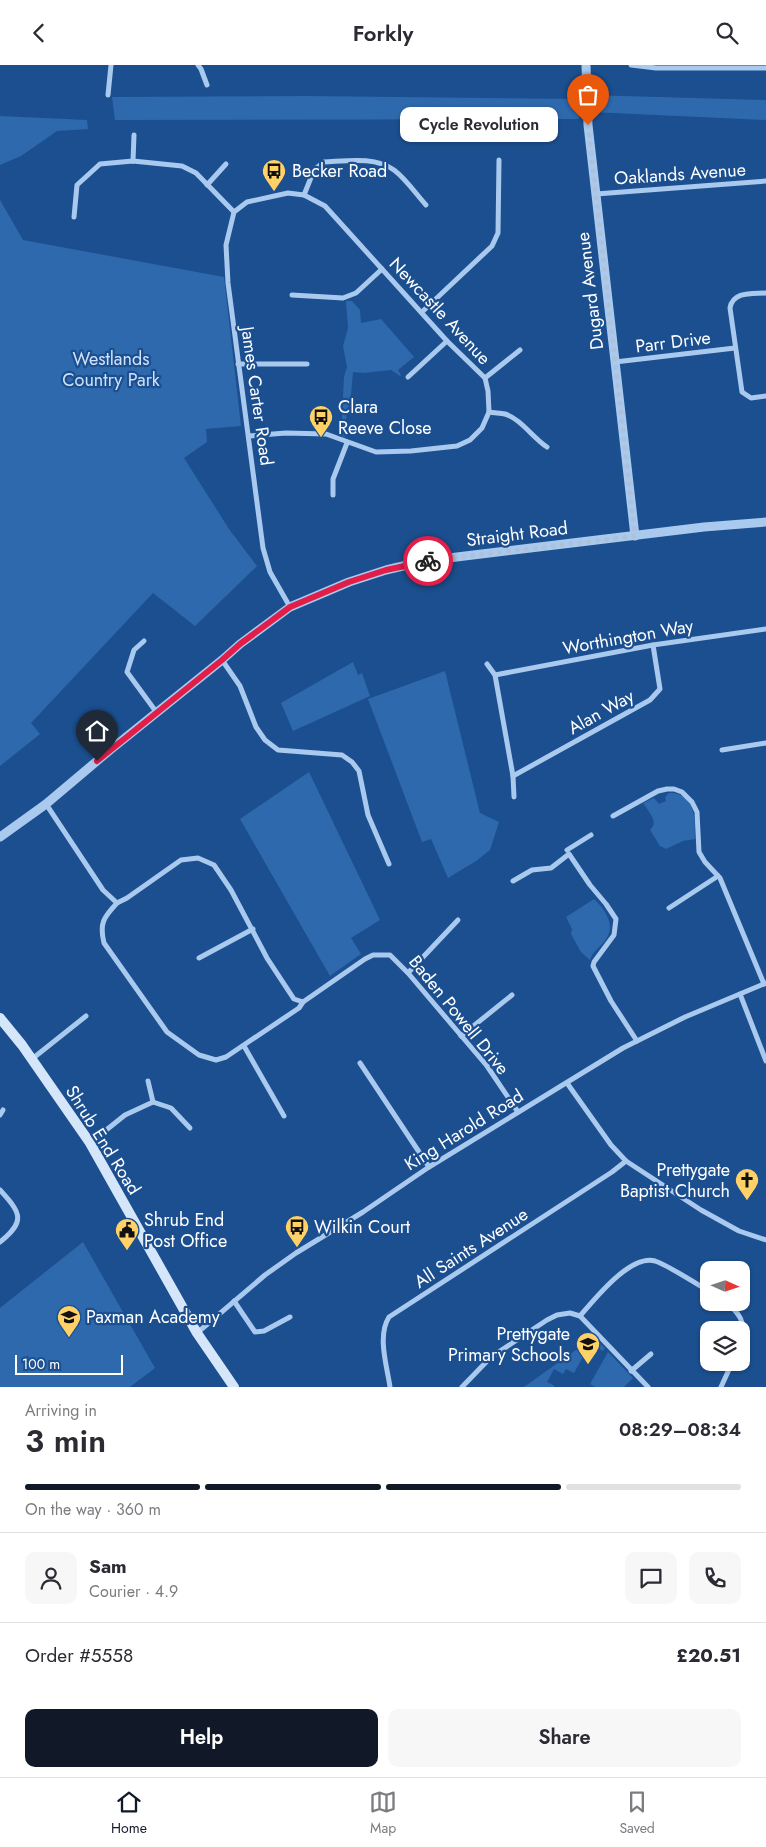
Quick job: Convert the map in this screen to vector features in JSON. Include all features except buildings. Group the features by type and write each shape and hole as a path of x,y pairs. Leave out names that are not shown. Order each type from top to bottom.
{"main road":[{"name":"Shrub End Road","path":"0,1018 32,1059 90,1143 197,1333 233,1387"}],"street":[{"path":"108,95 111,65"},
{"path":"198,65 207,85"},
{"name":"Dugard Avenue","path":"586,65 586,101 635,536"},
{"path":"631,65 656,68 766,68"},
{"path":"133,161 134,135"},
{"path":"422,312 492,246 498,233 499,160"},
{"path":"74,217 77,185 89,172 100,164 133,161 182,166 196,173 234,212"},
{"path":"304,195 314,170 324,162 375,162 396,171 426,205"},
{"path":"207,185 226,164"},
{"name":"Oaklands Avenue","path":"596,194 766,181"},
{"name":"Newcastle Avenue","path":"234,212 247,202 288,193 304,195 325,206 447,341 485,379 488,391 489,412"},
{"name":"James Carter Road","path":"234,212 226,245 228,283 263,548 270,572 290,607"},
{"path":"292,295 343,298 356,293 382,269"},
{"name":"Parr Drive","path":"766,293 739,295 731,302 730,308 742,392 751,398 766,396"},
{"path":"408,377 447,341"},
{"name":"Parr Drive","path":"615,362 735,349"},
{"path":"485,379 520,350"},
{"path":"238,364 307,364"},
{"path":"249,436 326,434 376,452 411,451 457,446 470,440 482,428 489,412 506,414 523,425 535,439 547,447"},
{"path":"334,495 333,479 347,443"},
{"name":"Straight Road","path":"0,837 46,804 240,644 290,607 349,582 386,570 424,561 766,522"},
{"name":"Worthington Way","path":"495,675 653,645 766,629"},
{"path":"144,641 134,650 127,672 157,713"},
{"name":"Alan Way","path":"513,776 650,701 660,689 653,645"},
{"path":"222,660 240,686 256,727 265,740 278,750 342,755 352,762 359,771 368,815 389,864"},
{"path":"488,664 495,675 513,776 514,797"},
{"path":"722,750 766,743"},
{"path":"613,816 658,791 674,789 682,792 692,802 697,812 699,852 705,862 718,876 765,984"},
{"path":"46,804 103,890 117,903 181,860 198,858 214,865 231,890 267,958 294,999 303,1002"},
{"path":"513,881 532,870 551,868 566,850 591,835"},
{"path":"566,850 616,919 614,935 593,966 611,1001 636,1041"},
{"path":"668,908 718,876"},
{"name":"Baden Powell Drive","path":"117,903 105,916 101,930 104,943 167,1032 200,1055 216,1060 226,1057 373,955 390,955 408,973 487,1066 518,1112"},
{"path":"408,973 458,921"},
{"path":"199,958 253,929"},
{"name":"King Harold Road","path":"197,1333 265,1275 296,1253 518,1112 636,1041 685,1017 765,984"},
{"path":"740,994 766,1061"},
{"path":"461,1036 512,995"},
{"path":"32,1059 86,1016"},
{"path":"244,1046 284,1116"},
{"path":"360,1063 429,1167"},
{"path":"148,1081 153,1102"},
{"path":"568,1083 611,1145 626,1161 701,1211 739,1231 766,1239"},
{"path":"90,1143 125,1115 153,1102 171,1108 190,1127"},
{"name":"All Saints Avenue","path":"390,1387 384,1339 385,1324 389,1317 604,1178 626,1161"},
{"path":"0,1190 19,1217 16,1228 0,1242"},
{"path":"580,1317 604,1289 628,1268 640,1261 654,1261 700,1286"},
{"path":"234,1301 255,1332 264,1331 290,1317"},
{"path":"462,1387 491,1357 547,1320 558,1315 570,1313 580,1317 648,1387"},
{"path":"631,1371 651,1354"},
{"path":"721,1387 728,1371"}],"green space":[{"path":"589,95 766,100 766,120 591,112"},
{"path":"308,96 578,99 579,119 115,120 112,97"},
{"path":"0,116 87,120 88,129 57,131 21,156 0,165"},
{"name":"Westlands Country Park","path":"0,200 23,240 224,277 241,426 206,429 207,442 184,458 229,529 257,566 195,626 153,593 31,723 40,734 0,766"},
{"path":"346,301 352,301 360,310 361,323 381,319 414,357 398,370 400,376 391,370 364,373 353,372 350,406 347,408 345,437 341,436 344,377 347,367 343,346 348,328"},
{"path":"353,662 358,675 362,673 370,696 293,731 281,703"},
{"path":"445,671 480,813 499,822 490,850 448,878 431,839 422,842 368,699"},
{"path":"309,772 380,920 351,938 361,954 330,976 240,819"},
{"path":"669,793 678,794 689,802 694,816 695,839 683,841 666,849 660,846 650,830 654,824 653,820 643,803 654,798 659,804 666,801 665,797"},
{"path":"594,899 606,913 610,931 590,960 581,952 571,934 572,929 566,917"},
{"name":"Paxman Academy","path":"83,1242 155,1368 130,1387 0,1387 0,1308"},
{"path":"594,1337 605,1348 603,1351 590,1344 574,1373 566,1369 563,1374 554,1369 547,1382 554,1387 524,1387"},
{"path":"608,1352 633,1378 624,1387 595,1387 590,1384"}],"way so far":[{"path":"428,561 635,536 588,125"}],"place":[{"name":"Cycle Revolution","path":"588,125"},
{"name":"Becker Road","path":"274,192"},
{"name":"Clara Reeve Close","path":"321,438"},
{"name":"Prettygate Baptist Church","path":"747,1201"},
{"name":"Wilkin Court","path":"297,1248"},
{"name":"Shrub End Post Office","path":"127,1251"},
{"name":"Paxman Academy","path":"69,1338"},
{"name":"Prettygate Primary Schools","path":"588,1365"}],"route":[{"path":"97,761 240,644 290,607 349,582 386,570 428,561"}]}
